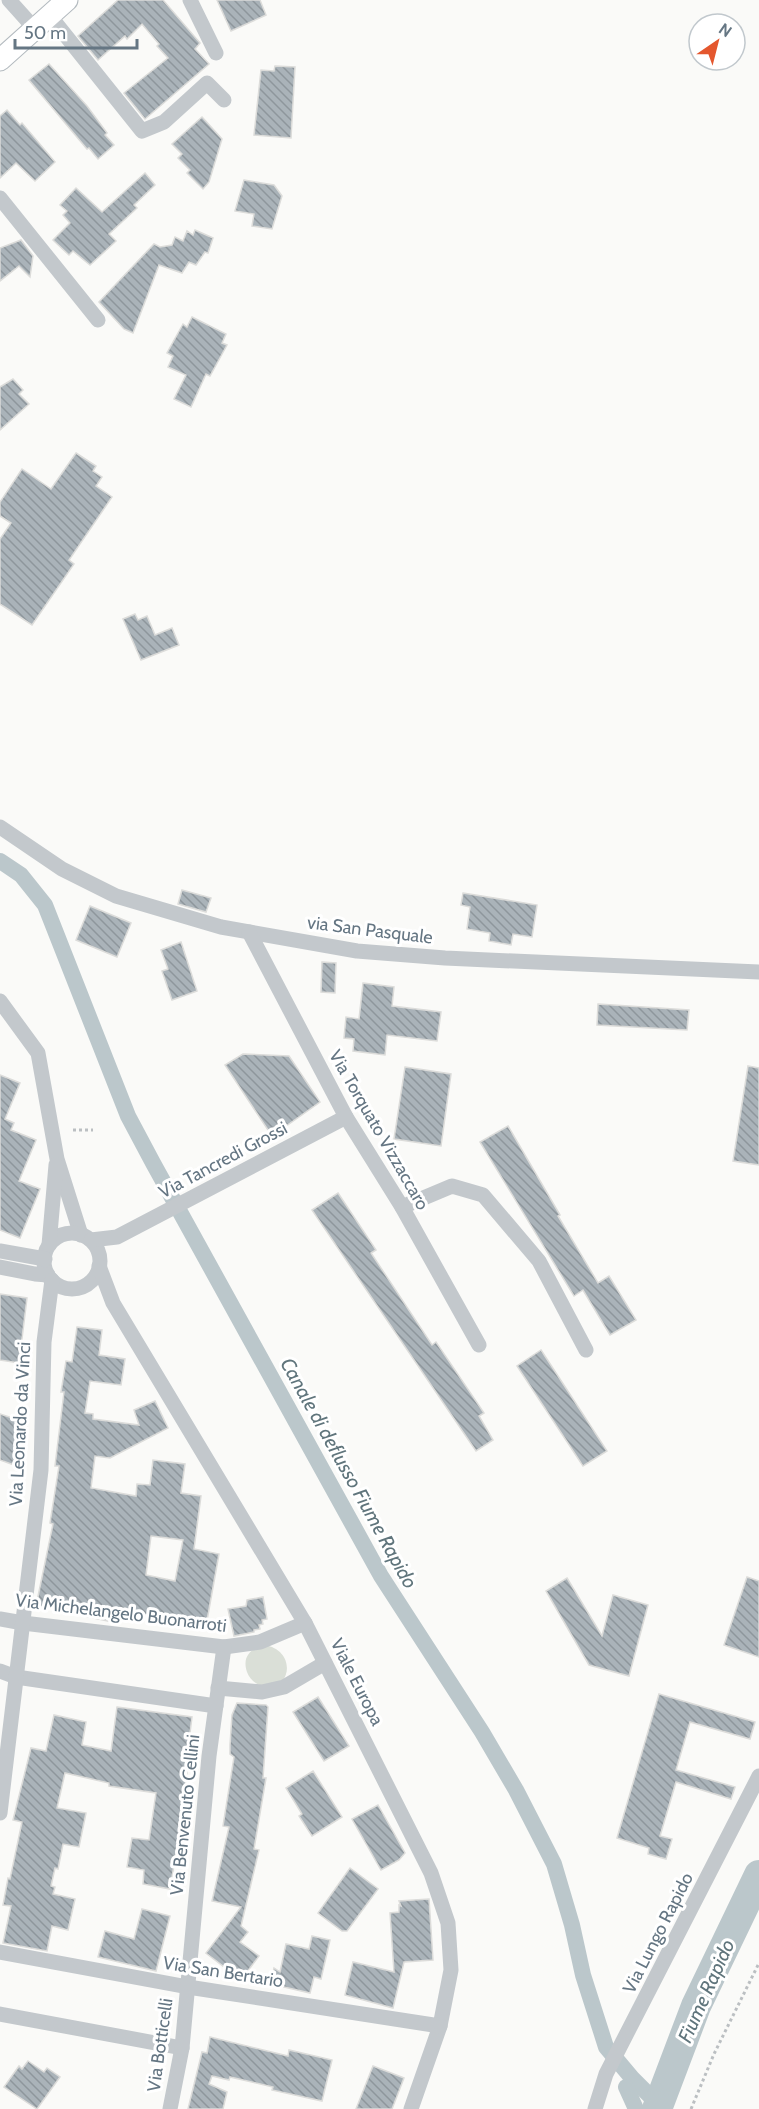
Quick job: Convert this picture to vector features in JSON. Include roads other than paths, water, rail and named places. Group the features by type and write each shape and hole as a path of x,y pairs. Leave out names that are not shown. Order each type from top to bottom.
{"main road":[{"path":"0,60 67,0"}],"street":[{"path":"9,0 43,22 142,131 164,122 207,83 224,100"},
{"path":"190,0 216,53"},
{"path":"0,198 98,320"},
{"name":"via San Pasquale","path":"0,827 62,870 116,896 221,927 357,951 445,958 759,972"},
{"name":"Via Torquato Vizzaccaro","path":"249,932 346,1117 402,1207 479,1346"},
{"path":"0,1001 38,1053 57,1159 86,1237 100,1262 97,1273 83,1286 69,1288 60,1286 50,1277 0,1267"},
{"name":"Via Tancredi Grossi","path":"100,1262 117,1237 346,1117"},
{"path":"50,1277 47,1252 57,1159"},
{"path":"402,1207 452,1186 483,1195 540,1261 586,1350"},
{"path":"47,1252 55,1238 63,1234 86,1237"},
{"name":"Via Tancredi Grossi","path":"86,1237 117,1237"},
{"path":"0,1251 47,1252"},
{"name":"Viale Europa","path":"100,1262 113,1303 305,1623 431,1873 448,1923 451,1970 440,2026 411,2109"},
{"name":"Via Leonardo da Vinci","path":"0,1813 41,1470 45,1323 50,1277"},
{"name":"Viale Europa","path":"83,1286 113,1303"},
{"name":"Via Leonardo da Vinci","path":"45,1323 63,1296 83,1286"},
{"name":"Via Michelangelo Buonarroti","path":"0,1619 224,1647 260,1642 305,1623"},
{"name":"Via Benvenuto Cellini","path":"188,1987 209,1756 224,1647"},
{"path":"218,1688 262,1692 284,1688 325,1662"},
{"path":"0,1671 16,1677 216,1706"},
{"name":"Via Lungo Rapido","path":"595,2109 606,2074 759,1776"},
{"name":"Via San Bertario","path":"0,1952 188,1987 440,2026"},
{"name":"Via Botticelli","path":"170,2109 182,2048 188,1987"},
{"path":"0,2014 182,2048"}],"waterway":[{"name":"Canale di deflusso Fiume Rapido","path":"0,861 21,875 45,905 128,1116 153,1163 381,1576 482,1732 516,1790 554,1864 572,1925 583,1975 606,2047 659,2105"},
{"name":"Fiume Rapido","path":"657,2109 696,2006 759,1875"},
{"path":"626,2087 636,2109"}]}
